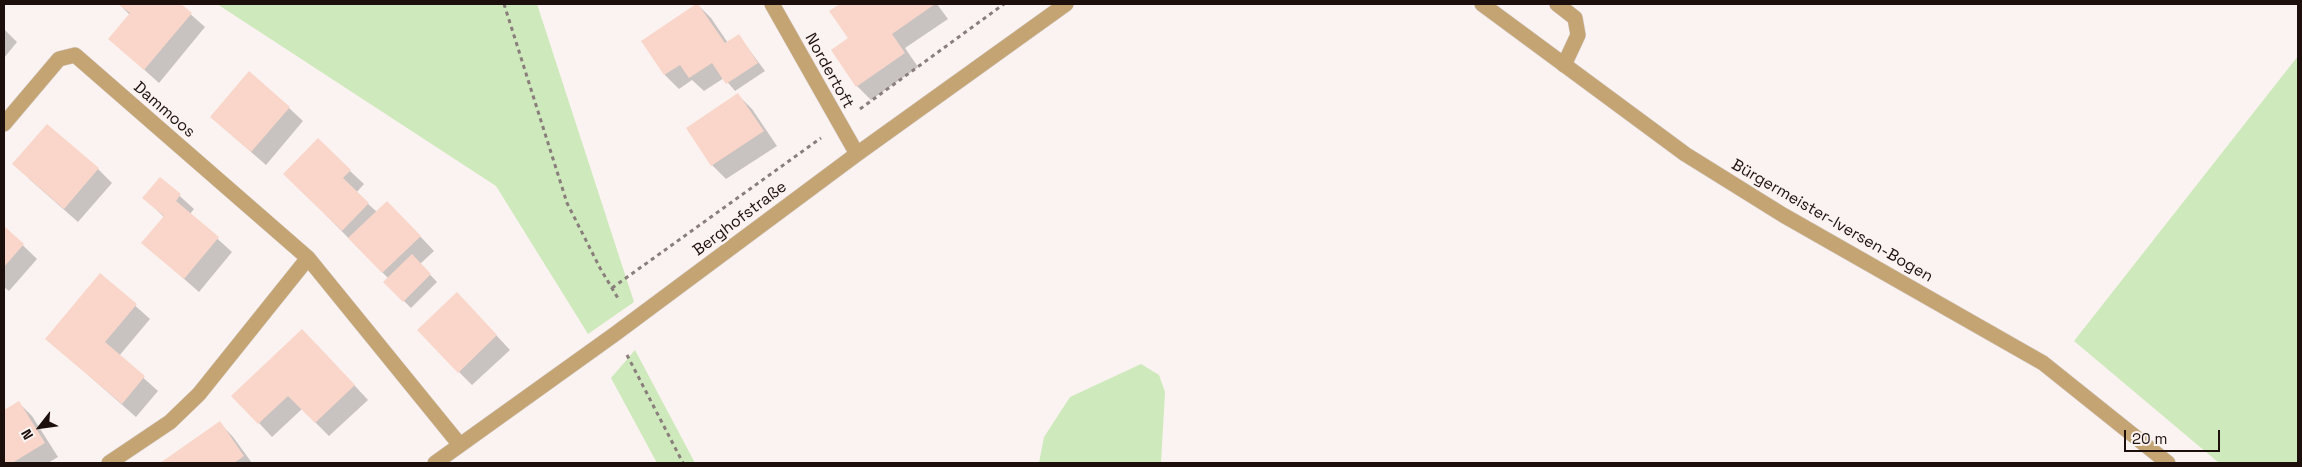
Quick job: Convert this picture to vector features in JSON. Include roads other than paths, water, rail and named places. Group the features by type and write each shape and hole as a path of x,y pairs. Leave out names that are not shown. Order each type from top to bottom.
{"street":[{"name":"Nordertoft","path":"772,4 857,154"},
{"name":"Berghofstraße","path":"435,463 615,334 857,154 1066,4"},
{"name":"Bürgermeister-Iversen-Bogen","path":"1482,4 1693,160 1783,215 2043,363 2168,463"},
{"path":"1557,4 1575,18 1578,35 1564,65"},
{"name":"Dammoos","path":"4,124 59,59 75,55 308,258 460,445"},
{"path":"109,463 170,422 199,394 308,258"}]}
